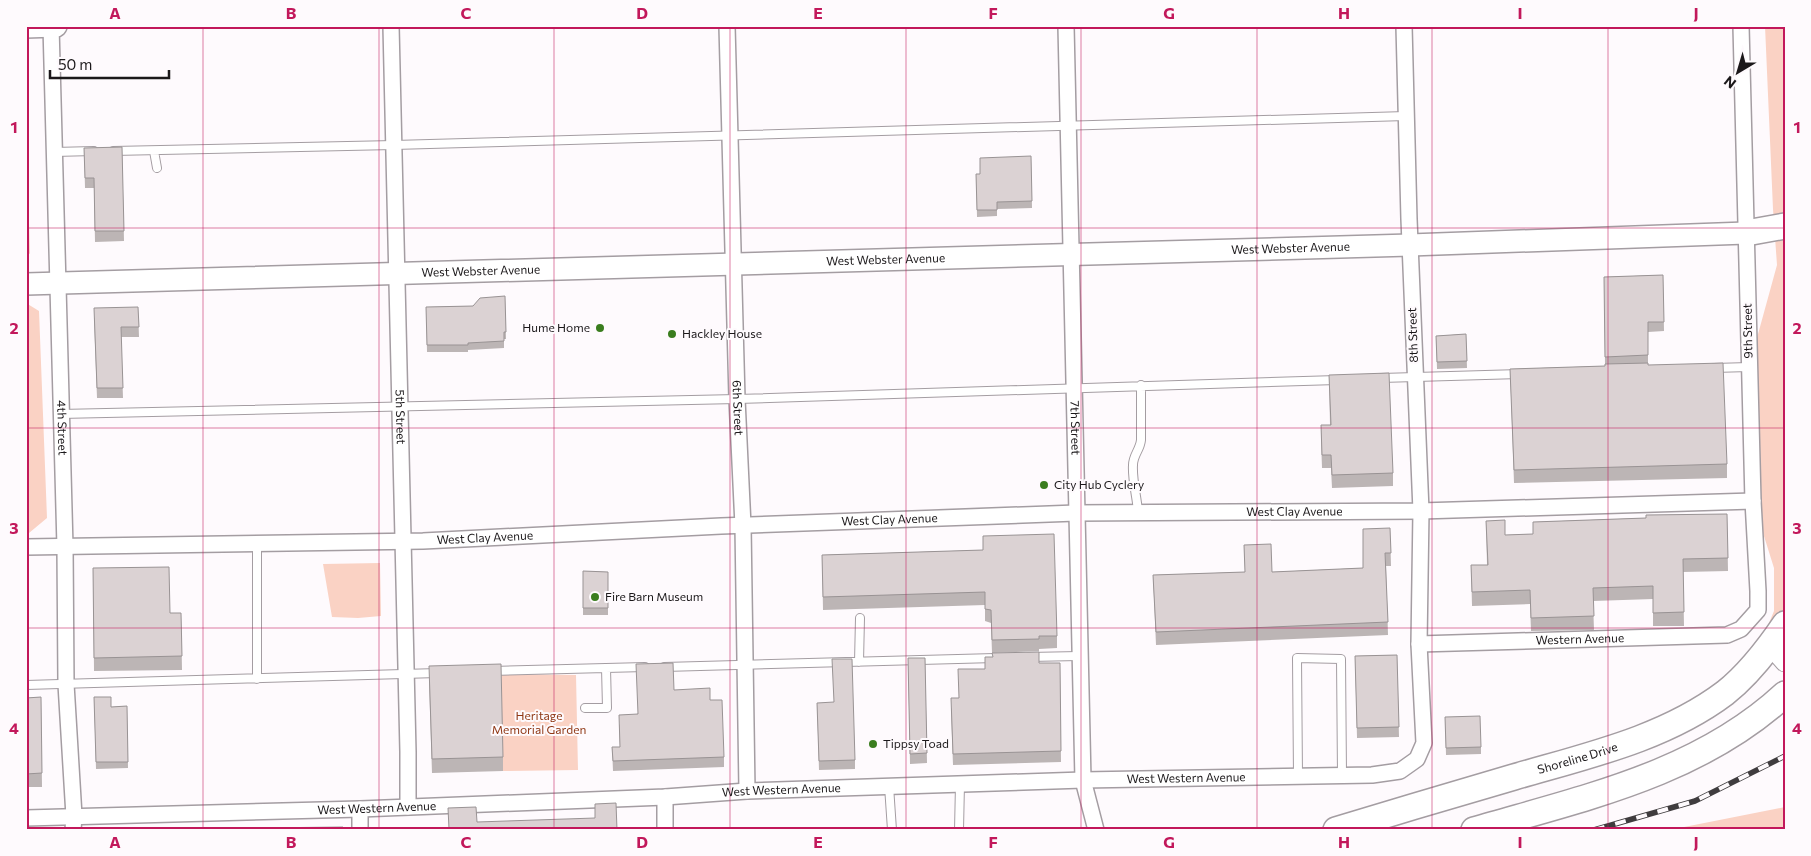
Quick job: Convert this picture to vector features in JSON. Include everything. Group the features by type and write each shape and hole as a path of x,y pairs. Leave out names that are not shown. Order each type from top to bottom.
{"highway":[{"path":"1746,233 1785,226"},
{"name":"Shoreline Drive","path":"1336,830 1601,752 1664,729 1694,713 1726,692 1749,671 1778,654 1785,624"},
{"path":"1474,830 1630,784 1691,758 1732,734 1771,707 1785,694"}],"main road":[{"path":"26,27 56,26"},
{"name":"West Webster Avenue","path":"26,284 396,272 1410,246 1746,233"}],"street":[{"name":"4th Street","path":"51,26 65,547 66,684 73,823"},
{"name":"5th Street","path":"390,26 408,807"},
{"name":"6th Street","path":"727,26 737,399 743,526 747,791"},
{"name":"7th Street","path":"1066,26 1083,780 1096,830"},
{"name":"8th Street","path":"1404,26 1410,246 1421,511 1419,644"},
{"name":"9th Street","path":"1741,26 1753,501 1758,591 1758,610 1741,629"},
{"name":"West Clay Avenue","path":"26,547 257,542 402,542 1076,513 1421,511 1753,501"},
{"name":"Western Avenue","path":"1419,644 1727,635 1741,629"},
{"name":"West Western Avenue","path":"26,818 73,823 665,797 747,791 1083,780 1372,775 1400,771 1417,759 1424,743 1419,644"},
{"path":"665,797 666,830"},
{"path":"360,809 360,830"}],"lane":[{"path":"54,152 394,145 1406,116"},
{"path":"154,151 157,168"},
{"path":"1709,368 1749,367"},
{"path":"1374,379 1533,374"},
{"path":"60,414 737,399 1345,380"},
{"path":"1138,512 1133,466 1134,455 1140,448 1141,385"},
{"path":"257,542 257,678"},
{"path":"859,662 860,618"},
{"path":"1016,658 1080,656"},
{"path":"482,672 1007,658"},
{"path":"1298,776 1297,658 1341,659 1342,775"},
{"path":"585,708 607,708 606,668"},
{"path":"26,685 446,673"},
{"path":"959,830 960,784"},
{"path":"889,786 892,830"}],"green space":[{"path":"1765,26 1785,26 1785,624 1749,671 1774,611 1774,568 1753,501 1749,367 1777,265"},
{"path":"27,162 30,254 26,252"},
{"path":"26,303 39,311 47,518 29,533 26,533"},
{"path":"380,563 381,616 358,618 332,617 323,564"},
{"name":"Heritage Memorial Garden","path":"501,674 576,675 578,770 503,771"},
{"path":"1785,807 1785,830 1669,830"}],"building":[{"path":"122,147 124,231 95,231 94,178 85,178 84,148"},
{"path":"1031,156 1032,201 997,202 997,210 977,210 976,174 980,174 980,158"},
{"path":"1663,275 1664,322 1648,322 1648,355 1605,357 1604,277"},
{"path":"505,296 506,332 504,332 504,341 468,343 468,345 427,345 426,307 473,306 480,298"},
{"path":"138,307 139,327 121,327 123,388 97,388 94,308"},
{"path":"1466,334 1467,361 1437,362 1436,336"},
{"path":"1648,363 1648,365 1723,363 1727,464 1514,470 1510,369"},
{"path":"1389,373 1393,473 1332,475 1331,455 1322,455 1321,425 1331,425 1329,375"},
{"path":"1727,514 1728,558 1683,559 1684,612 1653,613 1653,586 1593,588 1594,616 1531,618 1530,590 1472,592 1471,565 1488,565 1486,521 1505,520 1505,535 1533,534 1533,522 1646,518 1646,515"},
{"path":"1390,528 1391,553 1385,553 1388,622 1156,632 1153,575 1245,572 1244,545 1271,544 1272,572 1363,568 1363,529"},
{"path":"1054,534 1057,636 1039,636 1039,639 992,640 991,610 985,609 985,592 823,597 822,555 983,550 983,536"},
{"path":"169,567 170,613 181,613 182,656 94,658 93,568"},
{"name":"Fire Barn Museum","path":"583,571 608,572 608,608 583,608"},
{"path":"1039,652 1039,663 1060,663 1061,751 953,754 951,698 959,698 958,669 985,669 985,657 993,657 992,653"},
{"path":"1397,655 1399,727 1357,728 1355,656"},
{"path":"908,658 925,658 927,753 910,754"},
{"path":"832,659 852,659 855,760 819,761 817,703 834,702"},
{"path":"673,663 674,690 710,688 710,700 722,700 724,757 613,761 612,747 620,747 619,715 638,714 636,664"},
{"path":"501,664 503,757 432,759 429,666"},
{"path":"41,697 42,773 26,774 26,698"},
{"path":"94,697 111,697 111,707 127,706 128,762 96,762"},
{"path":"1480,716 1481,747 1446,748 1445,717"},
{"path":"616,803 617,830 449,829 448,808 476,807 477,822 595,818 595,804"},
{"path":"343,827 343,830 258,830 258,828"}],"railway":[{"path":"1594,830 1695,801 1785,756"}],"place":[{"name":"Hume Home","path":"600,328"},
{"name":"Hackley House","path":"672,334"},
{"name":"City Hub Cyclery","path":"1044,485"},
{"name":"Fire Barn Museum","path":"595,597"},
{"name":"Tippsy Toad","path":"873,744"}]}
